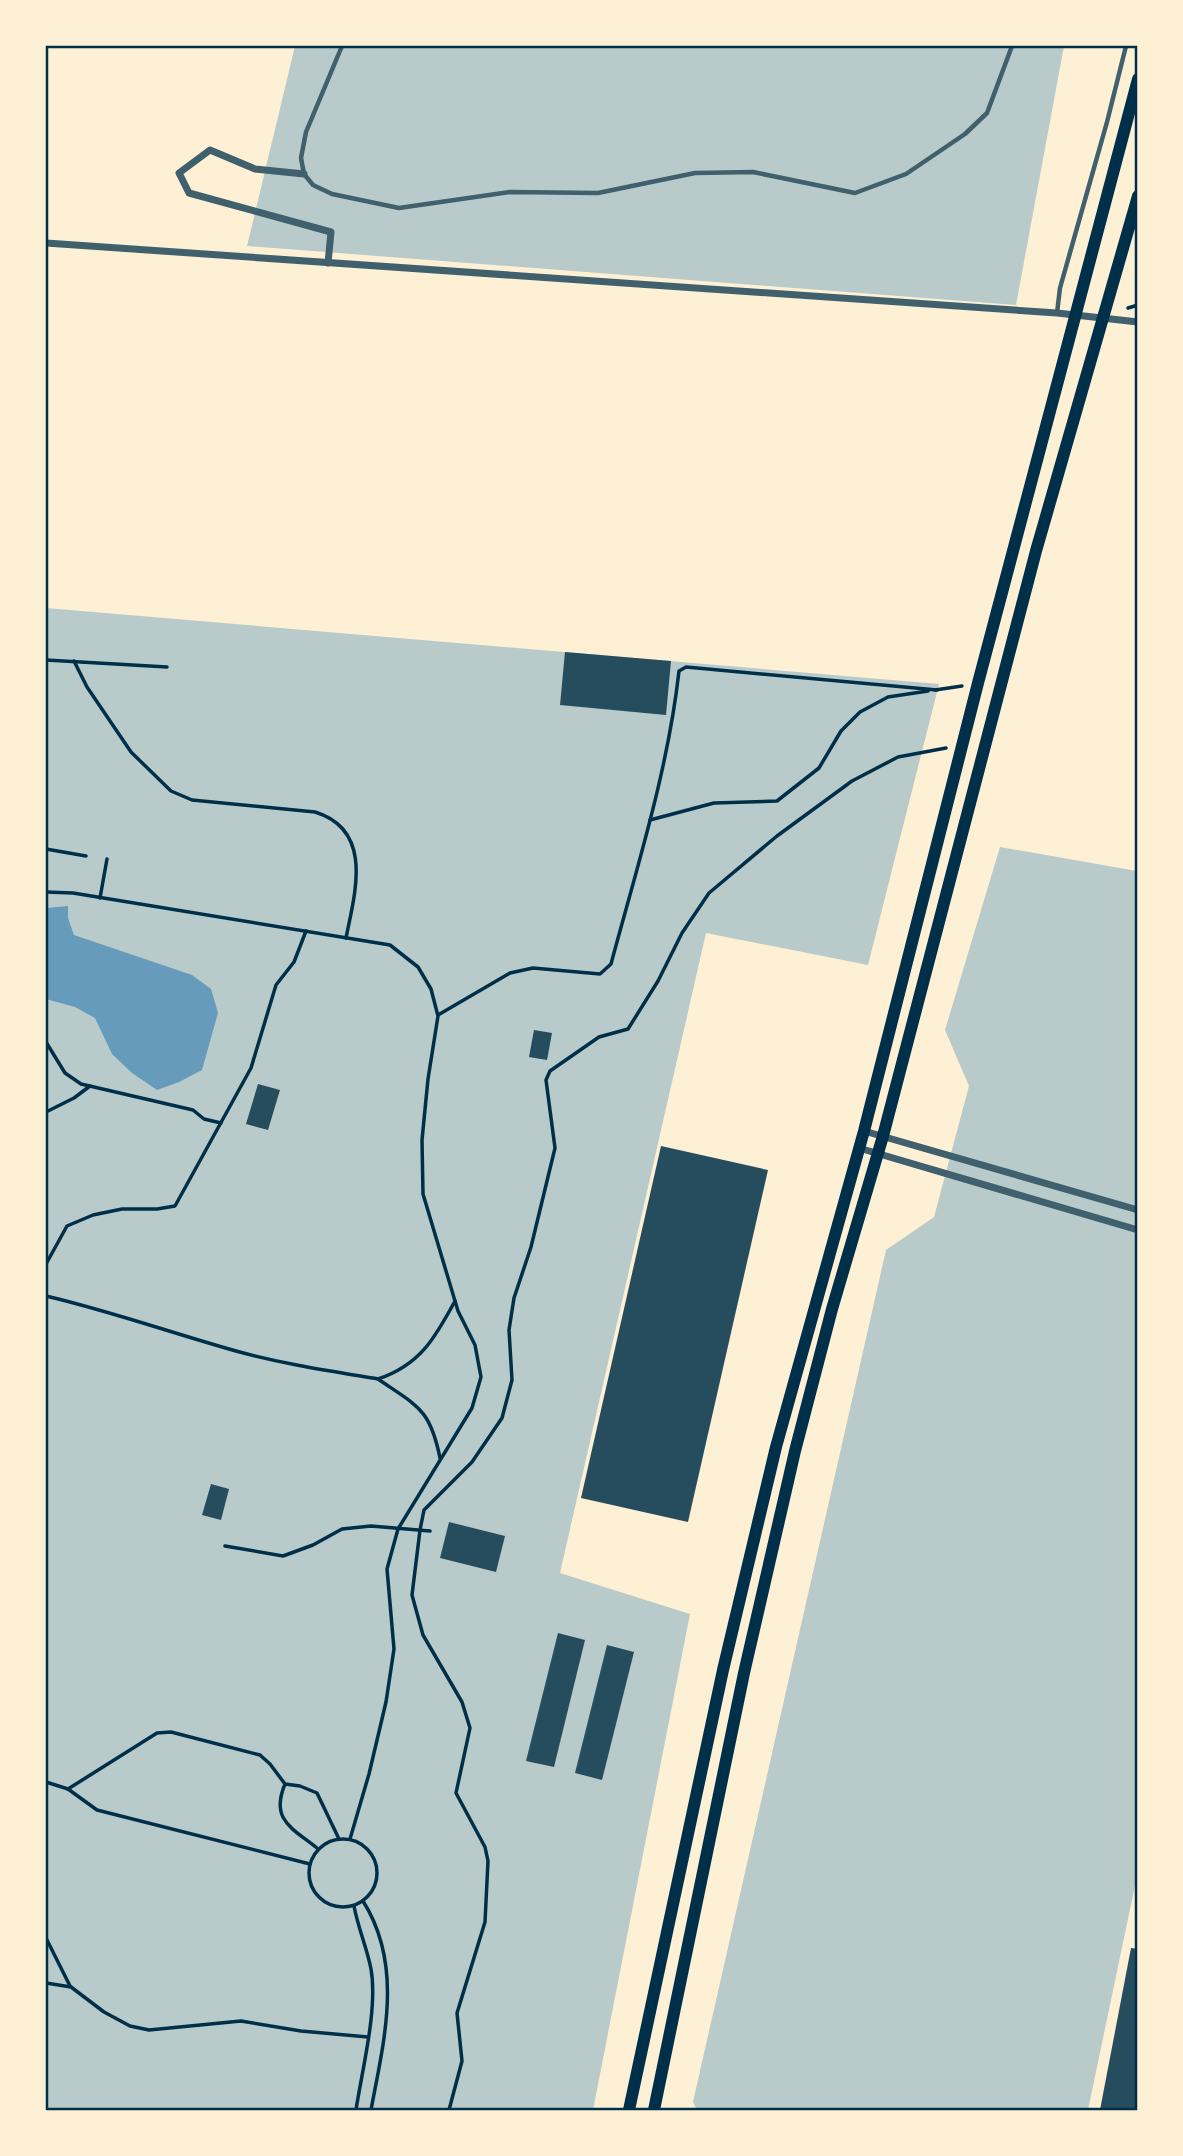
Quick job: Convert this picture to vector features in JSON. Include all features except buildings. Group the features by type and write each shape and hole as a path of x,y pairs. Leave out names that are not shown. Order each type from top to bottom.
{"main road":[{"path":"629,2110 752,1545 786,1410 864,1131 978,683 1138,79"},
{"path":"654,2110 744,1673 792,1464 832,1308 883,1136 1036,551 1138,196"}],"street":[{"path":"304,174 255,169 210,150 179,173 189,193 331,232 328,263"},
{"path":"46,243 1057,313 1138,322"},
{"path":"864,1131 1138,1210"},
{"path":"859,1148 1138,1230"}],"lane":[{"path":"342,46 306,132 301,158 304,174 313,185 332,194 399,208 510,192 598,193 695,173 753,172 855,193 906,174 965,134 987,113 1012,46"},
{"path":"1057,313 1060,288 1126,46"}],"path":[{"path":"46,660 167,667"},
{"path":"74,662 87,687 131,752 171,791 192,800 322,814 337,822 352,846 356,860 355,892 346,938"},
{"path":"438,1016 510,973 533,968 600,974 611,964 649,820 674,712 679,671 686,667 937,690"},
{"path":"649,820 714,803 777,801 819,768 841,731 860,712 888,697 978,683"},
{"path":"449,2110 461,2061 457,2012 485,1922 488,1861 485,1847 456,1793 470,1728 462,1702 423,1634 412,1595 424,1510 471,1462 502,1418 512,1380 509,1330 514,1298 531,1247 555,1148 546,1080 550,1070 599,1037 628,1029 658,981 682,933 709,893 776,836 852,781 898,757 962,745"},
{"path":"46,849 86,856"},
{"path":"100,898 107,859"},
{"path":"46,892 73,893 390,945 418,967 431,989 438,1016 422,1140 424,1194 455,1301 475,1345 481,1377 472,1408 398,1529 387,1569 394,1649 372,1762 351,1839"},
{"path":"46,1264 67,1226 93,1215 122,1209 175,1206 251,1068 276,985 294,961 306,931"},
{"path":"46,1042 65,1073 81,1084 193,1110 204,1119 221,1123"},
{"path":"46,1112 74,1098 90,1086"},
{"path":"46,1296 108,1311 237,1351 305,1367 378,1379 389,1376 419,1357 436,1336 455,1301"},
{"path":"378,1379 425,1413 435,1432 440,1459"},
{"path":"225,1546 284,1556 313,1545 342,1529 371,1526 430,1531"},
{"path":"68,1789 157,1733 171,1732 260,1755 285,1784 300,1786 317,1793 339,1839"},
{"path":"46,1782 68,1789 97,1810 310,1864"},
{"path":"285,1784 279,1811 284,1822 318,1849"},
{"path":"339,1839 351,1839 361,1844 369,1851 377,1872 371,1893 354,1906 331,1906 313,1892 309,1881 310,1864 318,1849 339,1839"},
{"path":"363,1901 376,1921 385,1955 388,1983 387,2026 371,2110"},
{"path":"354,1906 371,1971 368,2037 356,2110"},
{"path":"46,1938 71,1987 104,2012 130,2026 149,2030 241,2021 301,2031 368,2037"},
{"path":"46,1983 71,1987"}],"shaded area":[{"path":"295,46 1064,46 1016,305 247,246"},
{"path":"46,608 939,684 868,965 706,933 560,1573 690,1614 593,2110 46,2110"},
{"path":"1000,847 1137,871 1138,1871 1088,2110 697,2110 693,2102 886,1250 934,1217 969,1086 945,1030"}],"water":[{"path":"68,906 68,918 74,935 192,975 211,989 218,1013 202,1070 157,1090 132,1073 112,1054 95,1018 75,1007 46,999 46,908"}]}
